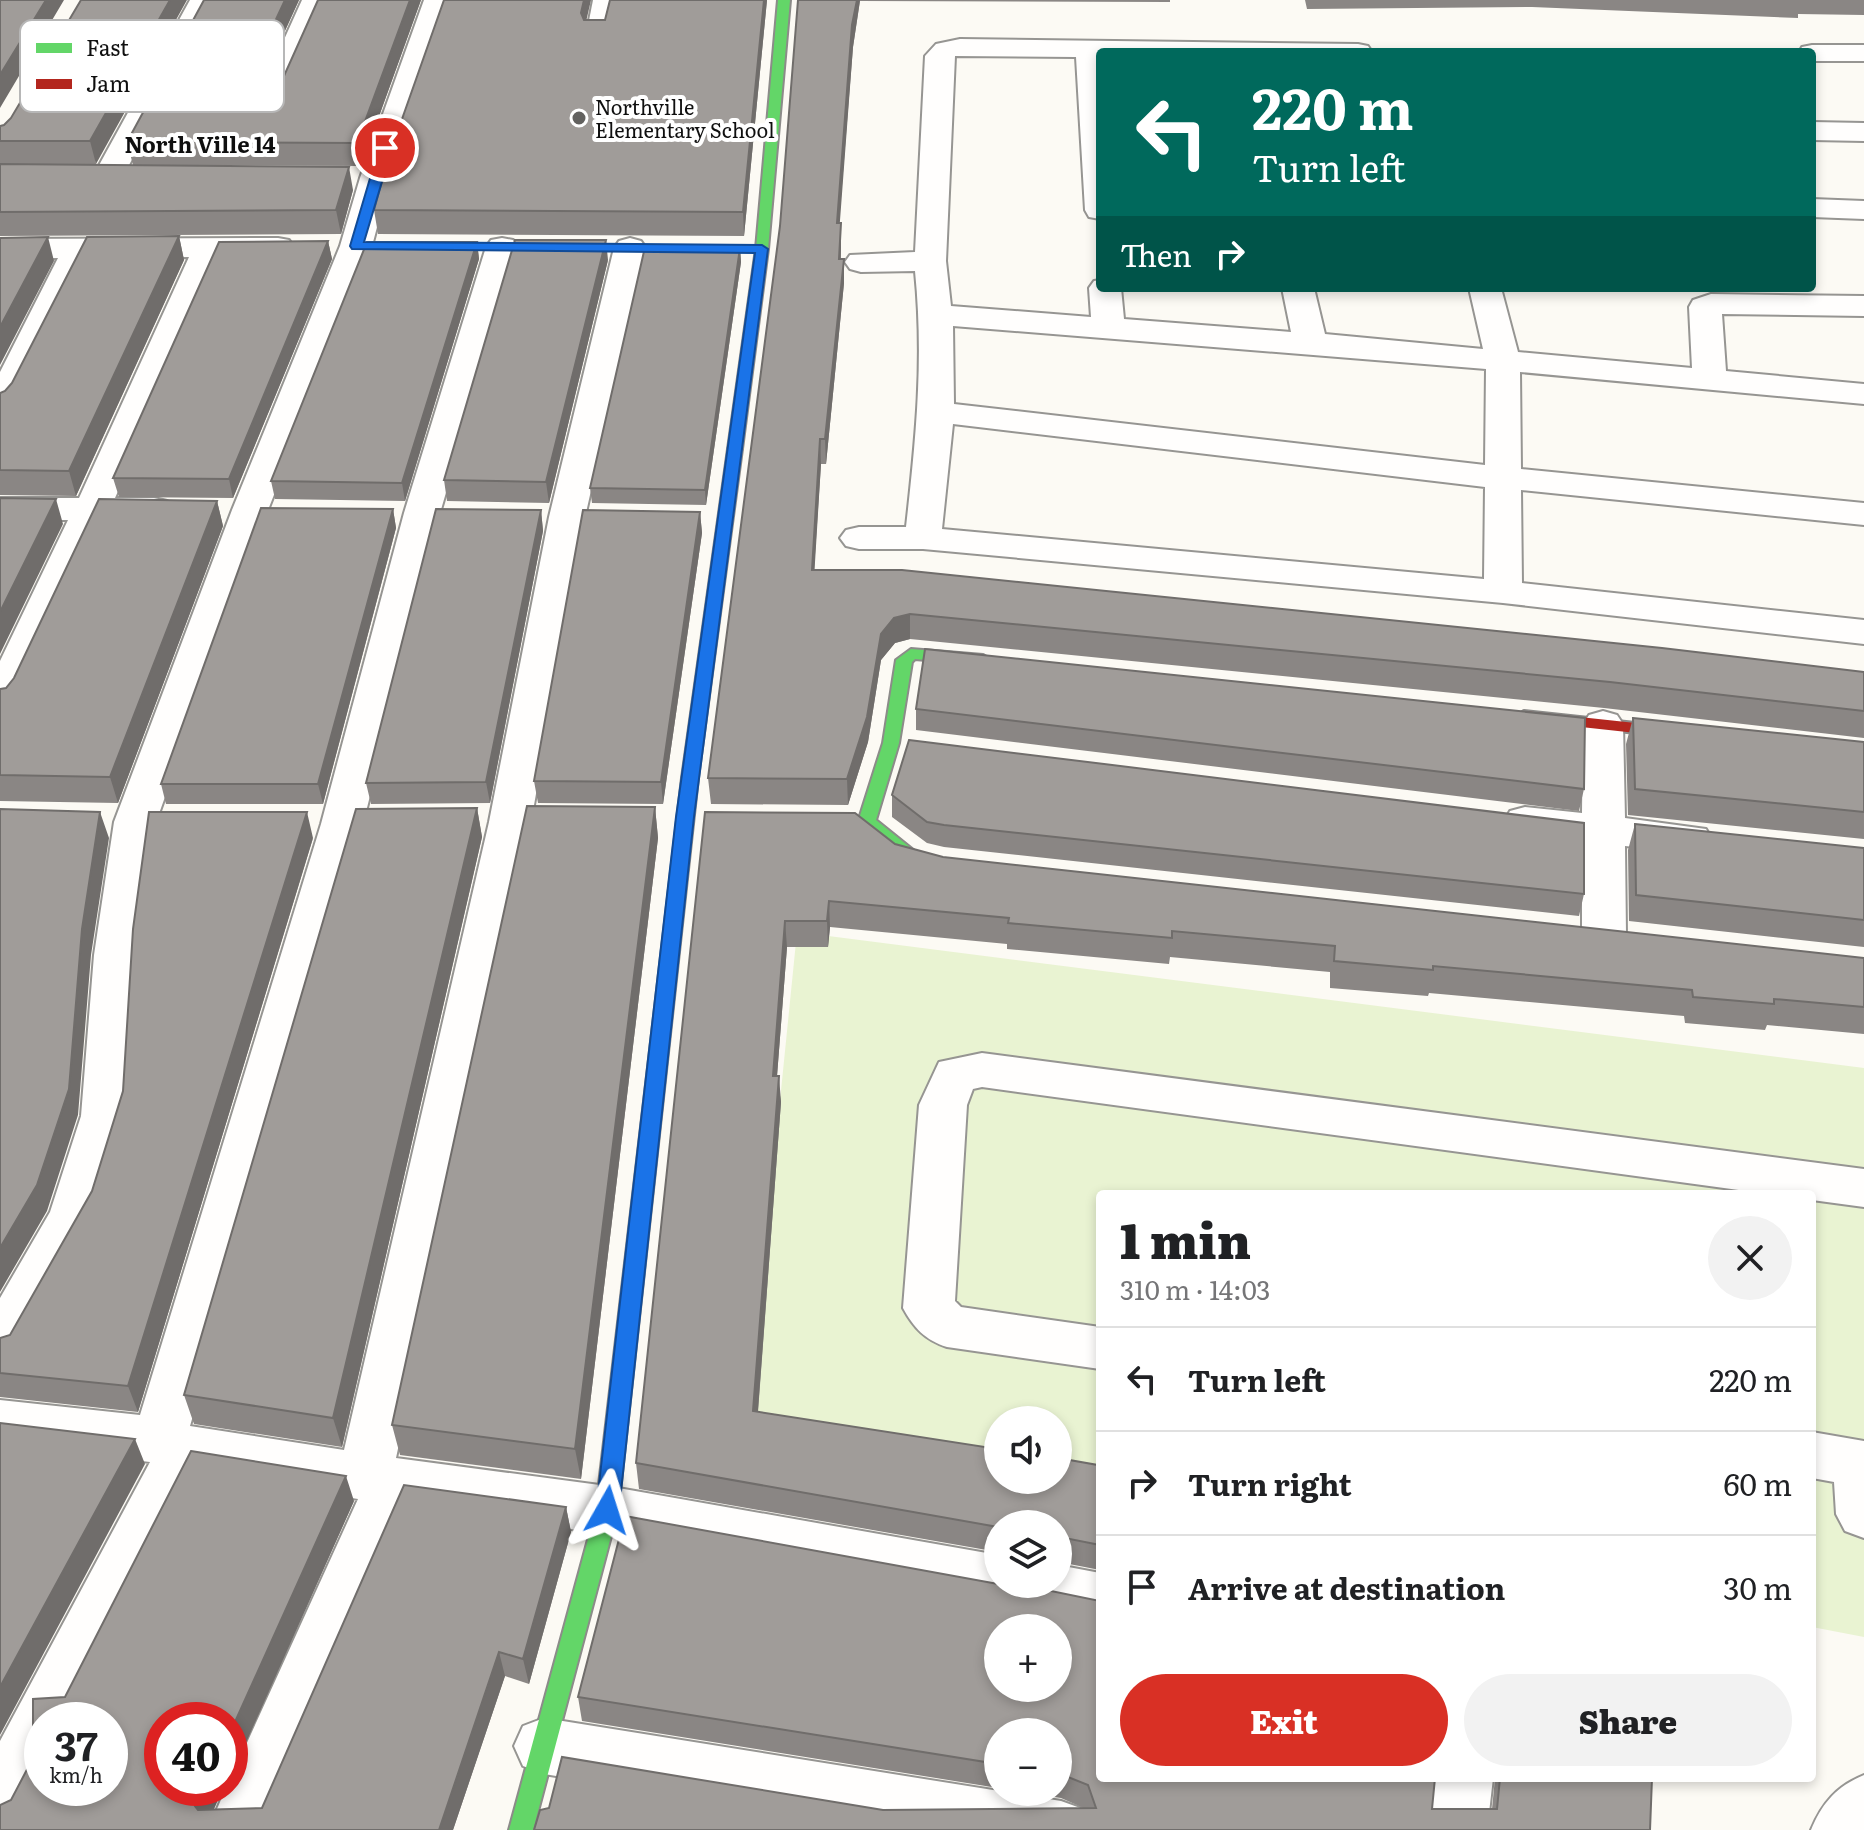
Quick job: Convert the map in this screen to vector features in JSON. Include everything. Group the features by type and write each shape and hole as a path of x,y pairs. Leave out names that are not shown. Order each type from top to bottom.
{"street":[{"path":"193,20 204,0"},
{"path":"284,71 316,0"},
{"path":"0,1344 74,1215 105,1116 116,955 135,822 234,510 345,246 359,178 438,0"},
{"path":"521,1830 607,1510 685,818 711,518 784,0"},
{"path":"923,538 937,412 936,315 930,261 939,56 946,50 960,47 1096,48"},
{"path":"1089,48 1096,151"},
{"path":"1816,53 1864,53"},
{"path":"107,178 143,112"},
{"path":"1816,131 1864,132"},
{"path":"76,177 138,178"},
{"path":"1816,208 1864,210"},
{"path":"0,249 345,246"},
{"path":"51,1702 172,1444 326,824 501,247"},
{"path":"0,702 92,509 209,248"},
{"path":"238,1830 379,1479 526,822 568,517 630,248"},
{"path":"0,406 79,249"},
{"path":"861,262 930,261"},
{"path":"1105,292 1108,328"},
{"path":"1299,292 1310,343"},
{"path":"1486,292 1503,360 1503,592"},
{"path":"1710,382 1704,321 1704,309 1708,305 1864,306"},
{"path":"936,315 1310,343 1864,394"},
{"path":"937,412 1504,478 1864,514"},
{"path":"0,509 234,510"},
{"path":"859,538 923,538 1503,592 1864,632"},
{"path":"974,868 912,858 848,821 907,745 904,660 911,654 1000,662"},
{"path":"1507,715 1710,736"},
{"path":"1603,724 1603,935"},
{"path":"1491,816 1725,843"},
{"path":"90,821 183,823"},
{"path":"464,823 526,822"},
{"path":"326,824 388,823"},
{"path":"1096,1347 947,1326 929,1308 943,1105 956,1074 982,1070 1864,1188"},
{"path":"0,1422 172,1444 379,1479 607,1510 984,1577"},
{"path":"1072,1593 1096,1597"},
{"path":"544,1746 1061,1830"},
{"path":"0,1802 24,1756"},
{"path":"1457,1830 1463,1782"},
{"path":"1841,1830 1864,1804"}],"lane":[{"path":"597,36 604,0"}],"green space":[{"path":"797,932 1864,1068 1864,1637 1816,1628 1816,1190 1096,1190 1096,1500 1061,1494 1072,1494 1072,1406 984,1406 984,1480 746,1438"}],"building":[{"path":"0,0 46,0 34,20 20,20 20,42 0,75"},
{"path":"81,0 170,0 159,20 69,20"},
{"path":"204,0 285,0 276,20 193,20"},
{"path":"318,0 410,0 357,143 127,142 143,112 284,112 284,76"},
{"name":"Northville Elementary School","path":"444,0 584,0 581,13 584,20 605,20 610,0 764,0 743,212 374,210 389,156"},
{"path":"798,0 857,0 852,25 837,223 841,223 839,259 844,259 825,439 820,439 812,570 902,570 1662,648 1864,672 1864,711 1610,682 910,614 894,618 881,634 867,717 847,779 708,778 780,226"},
{"path":"20,103 20,112 106,112 90,141 0,141 0,126 11,118"},
{"path":"0,164 349,167 336,210 0,212"},
{"path":"179,236 69,471 0,470 0,393 12,383 87,237"},
{"path":"48,237 0,327 0,238"},
{"path":"515,240 606,240 546,482 444,480"},
{"path":"328,241 229,479 113,478 219,242"},
{"path":"367,242 477,242 402,483 271,481"},
{"path":"645,247 740,248 705,490 590,488"},
{"path":"0,498 56,499 0,612"},
{"path":"99,499 217,501 110,777 0,775 0,689 6,688 14,678"},
{"path":"261,508 393,509 318,784 161,784"},
{"path":"436,509 541,510 486,782 366,783"},
{"path":"583,510 700,512 661,782 534,781"},
{"path":"925,649 1585,718 1584,789 916,709"},
{"path":"1633,718 1864,742 1864,812 1635,789"},
{"path":"909,740 1584,823 1584,894 927,822 892,795"},
{"path":"527,806 655,807 575,1449 392,1425"},
{"path":"477,808 333,1418 184,1395 356,809"},
{"path":"0,809 100,812 82,929 69,1089 37,1185 0,1248"},
{"path":"149,812 307,812 128,1386 0,1373 0,1338 10,1335 92,1191 123,1091 133,929"},
{"path":"705,812 855,813 895,844 943,857 1864,958 1864,1007 1774,999 1774,1004 1693,997 1692,990 1433,966 1433,970 1334,961 1335,946 1172,931 1172,938 1008,923 1009,918 829,901 827,921 785,921 773,1076 779,1076 753,1411 984,1447 984,1494 1072,1494 1072,1460 1096,1465 1096,1544 1072,1539 1072,1510 984,1510 984,1525 636,1463"},
{"path":"1635,824 1864,848 1864,920 1636,895"},
{"path":"0,1423 135,1439 0,1687"},
{"path":"191,1451 346,1476 244,1702 144,1702 144,1806 195,1806 198,1810 262,1808 404,1485 566,1507 523,1659 499,1652 439,1830 0,1830 0,1805 11,1800 24,1775 24,1806 128,1806 128,1702 33,1702 33,1699 65,1697"},
{"path":"625,1516 984,1581 984,1598 1072,1598 1072,1595 1096,1600 1096,1782 1435,1782 1432,1809 1497,1809 1500,1782 1652,1782 1650,1830 534,1830 540,1810 549,1808 562,1757 883,1810 1096,1808 1088,1785 1072,1779 1072,1718 984,1718 984,1762 578,1697"}],"traffic: fast":[{"path":"735,449 762,249 784,0"},
{"path":"950,866 912,858 867,822 891,743 904,660 911,654 983,660"},
{"path":"521,1830 607,1510 690,778"}],"traffic: jam":[{"path":"690,778 735,449"},
{"path":"1524,716 1691,734"}],"place":[{"name":"Northville Elementary School","path":"579,118"}],"district":[{"name":"North Ville 14","path":"200,143"}],"route":[{"path":"385,148 356,246 762,249 685,817 607,1510"}]}
